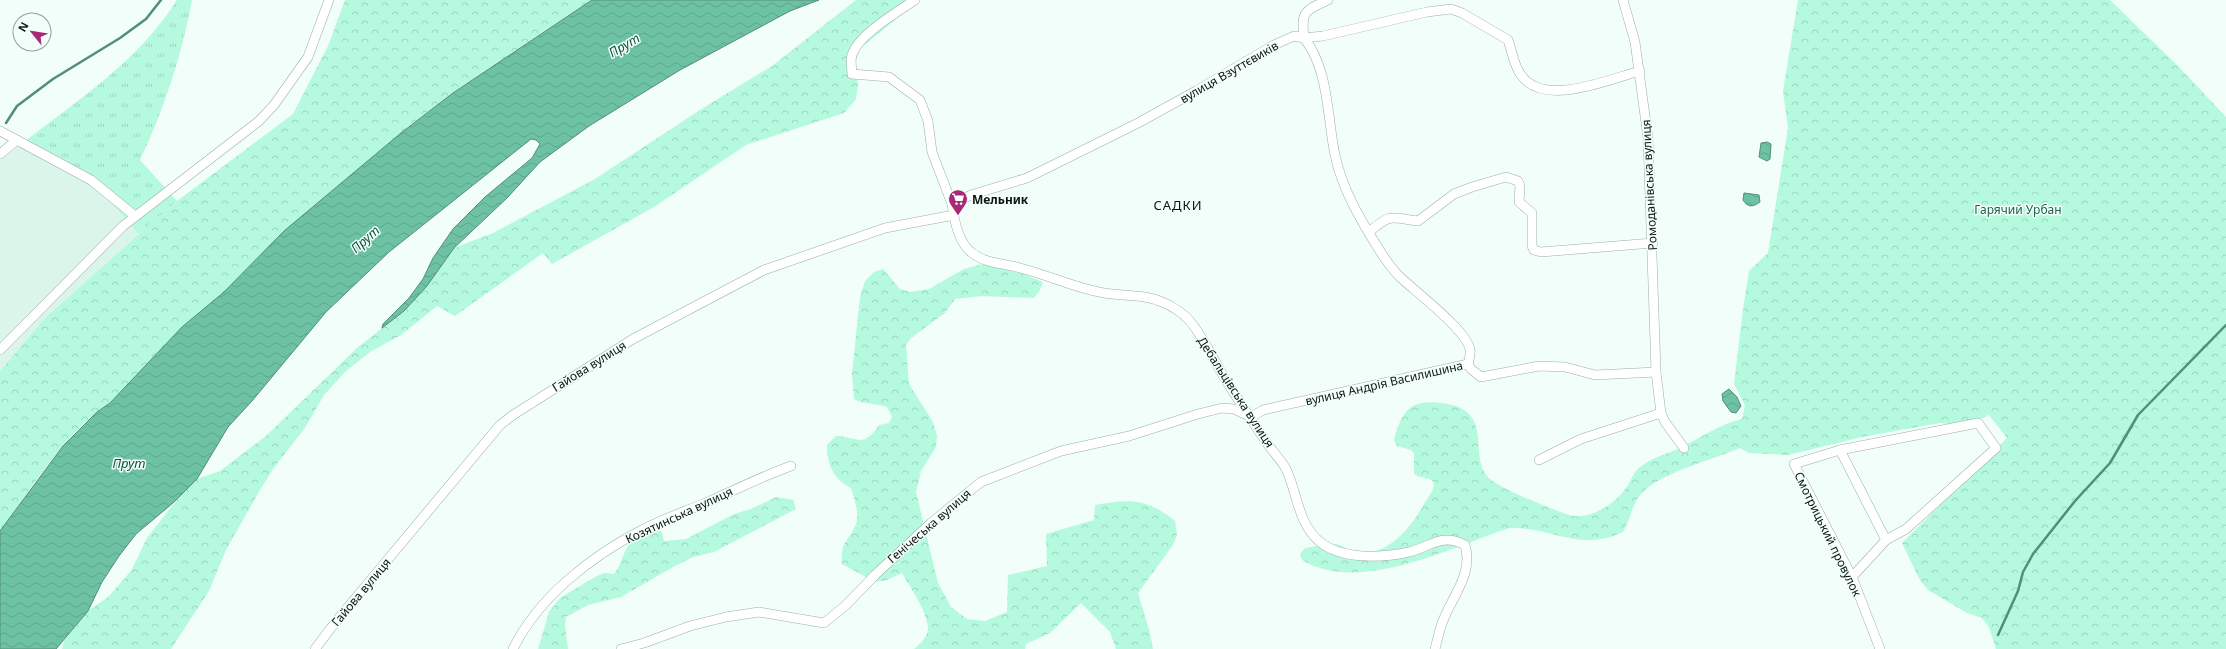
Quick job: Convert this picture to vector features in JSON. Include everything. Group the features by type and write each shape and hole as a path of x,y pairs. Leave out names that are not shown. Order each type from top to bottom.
{"street":[{"path":"0,350 111,237 135,216 242,136 274,105 308,57 330,0"},
{"path":"915,0 861,41 852,56 852,74 889,77 920,100 928,121 932,152 952,204 954,215"},
{"path":"1328,0 1309,9 1304,14 1302,20 1304,38 1316,56 1321,72 1335,156 1346,190 1380,251 1399,276 1445,316 1463,338 1470,348 1468,364"},
{"name":"Ромоданівська вулиця","path":"1623,0 1640,71 1648,138 1656,372 1661,413"},
{"name":"вулиця Взуттєвиків","path":"952,204 971,195 1027,178 1196,92 1274,44 1294,36 1304,38 1324,36 1427,12 1451,9 1462,12 1508,40 1520,75 1533,87 1550,91 1570,90 1640,71"},
{"path":"0,131 91,180 135,216"},
{"path":"0,154 17,140"},
{"path":"1370,232 1384,219 1401,217 1418,221 1454,194 1506,177 1518,181 1520,186 1519,202 1532,213 1532,246 1534,250 1541,252 1652,243"},
{"name":"Дебальцівська вулиця","path":"954,215 965,247 980,258 998,264 1019,267 1104,293 1149,298 1163,302 1185,316 1193,324 1210,355 1286,469 1308,528 1318,540 1332,550 1385,556 1412,551 1433,542 1446,539 1465,545 1468,554 1468,566 1464,578 1444,617 1435,649"},
{"name":"Гайова вулиця","path":"315,649 334,624 500,425 513,415 633,339 764,270 886,228 954,215"},
{"name":"вулиця Андрія Василишина","path":"1251,417 1264,410 1468,364 1471,369 1481,377 1539,366 1565,367 1596,375 1656,372"},
{"name":"Генічеська вулиця","path":"621,649 644,643 690,626 726,617 759,612 824,623 846,605 876,574 931,523 981,482 1061,451 1129,436 1222,408 1234,408 1251,417"},
{"path":"1540,460 1581,439 1661,413 1665,422 1684,448"},
{"path":"1852,576 1886,540 1906,529 1996,448 1978,423 1840,450 1886,540"},
{"name":"Смотрицький провулок","path":"1840,450 1794,464 1852,576 1880,649"},
{"name":"Козятинська вулиця","path":"513,649 535,613 560,587 610,549 641,530 791,466"}],"shaded area":[{"path":"25,141 108,199 139,234 45,318 0,371 0,160"}],"green space":[{"path":"177,0 192,0 188,21 171,82 157,121 140,160 177,201 139,234 108,199 25,141 108,77 145,41"},
{"path":"345,0 592,0 453,93 401,133 284,231 224,292 182,327 110,403 78,430 50,462 0,531 0,371 45,318 139,234 177,201 293,114 328,46"},
{"path":"856,0 919,0 861,48 855,62 858,85 856,99 844,113 746,145 654,207 552,264 543,253 455,316 437,306 401,335 370,352 345,372 324,395 305,428 273,469 260,490 226,550 209,591 171,649 62,649 64,641 88,611 108,597 131,571 147,538 183,492 197,479 220,471 266,436 358,347 404,311 427,286 454,248 493,233 595,179 703,108 772,66"},
{"name":"Гарячий Урбан","path":"1798,0 2110,0 2178,66 2226,117 2226,649 1996,649 1989,627 1982,618 1967,613 1928,590 1920,580 1902,543 2007,438 1989,415 1964,426 1940,423 1862,437 1788,455 1749,453 1740,448 1688,467 1662,479 1651,486 1639,497 1633,507 1628,523 1623,532 1607,538 1592,540 1578,539 1524,528 1509,528 1433,556 1378,570 1350,572 1325,569 1302,560 1300,554 1305,548 1327,544 1335,544 1355,552 1367,553 1377,551 1396,540 1412,523 1430,495 1434,484 1429,479 1414,474 1414,453 1411,450 1397,446 1394,440 1402,418 1410,408 1415,405 1438,402 1455,406 1467,412 1473,419 1476,427 1480,461 1487,476 1502,487 1526,498 1569,515 1577,516 1585,516 1601,510 1615,500 1629,484 1638,469 1646,463 1682,447 1719,427 1742,419 1745,405 1734,384 1743,309 1749,271 1768,253 1788,128 1783,91"},
{"path":"982,264 1023,274 1043,282 1040,290 1034,298 982,296 955,299 945,313 911,338 906,345 909,384 933,422 937,436 936,447 921,471 916,492 938,583 951,607 967,619 985,621 1007,612 1008,575 1047,566 1046,534 1094,520 1095,505 1128,501 1146,504 1165,513 1175,521 1177,535 1173,545 1138,593 1150,633 1153,649 1116,649 1110,632 1081,603 1050,633 1026,644 1025,649 914,649 927,635 927,622 918,600 902,573 887,580 875,582 842,564 843,546 856,524 857,511 851,488 840,480 832,470 828,458 827,445 836,436 860,440 869,437 879,425 889,423 892,417 887,407 854,399 852,374 860,297 865,281 874,272 883,269 900,289 910,292 929,289 964,269"},
{"path":"776,497 793,500 796,509 714,552 693,557 673,567 621,597 588,605 566,617 565,625 568,649 538,649 549,612 560,598 604,573 614,574 619,567 628,546 640,535 654,527 662,532 664,541 686,539 734,514 751,509"}],"water":[{"name":"Прут","path":"592,0 819,0 790,11 680,70 589,126 540,162 507,198 454,248 427,286 404,311 382,328 383,324 409,298 423,279 433,258 453,229 485,197 532,158 540,144 536,140 531,139 389,252 326,312 252,401 228,427 197,479 173,503 136,534 102,582 88,611 56,649 0,649 0,531 63,446 97,412 110,403 182,327 224,292 284,231 401,133 453,93"},
{"path":"1767,142 1771,144 1770,159 1767,161 1759,157 1761,143"},
{"path":"1744,193 1759,195 1760,202 1753,206 1747,204 1743,200"},
{"path":"1729,389 1737,397 1741,406 1736,413 1731,412 1723,401 1722,394"}],"waterway":[{"path":"6,123 17,106 53,79 120,38 146,19 161,0"},
{"path":"1998,635 2018,591 2023,572 2033,554 2075,501 2110,463 2138,415 2226,325"}],"place":[{"name":"Мельник","path":"958,216"}],"district":[{"name":"САДКИ","path":"1178,205"}]}
